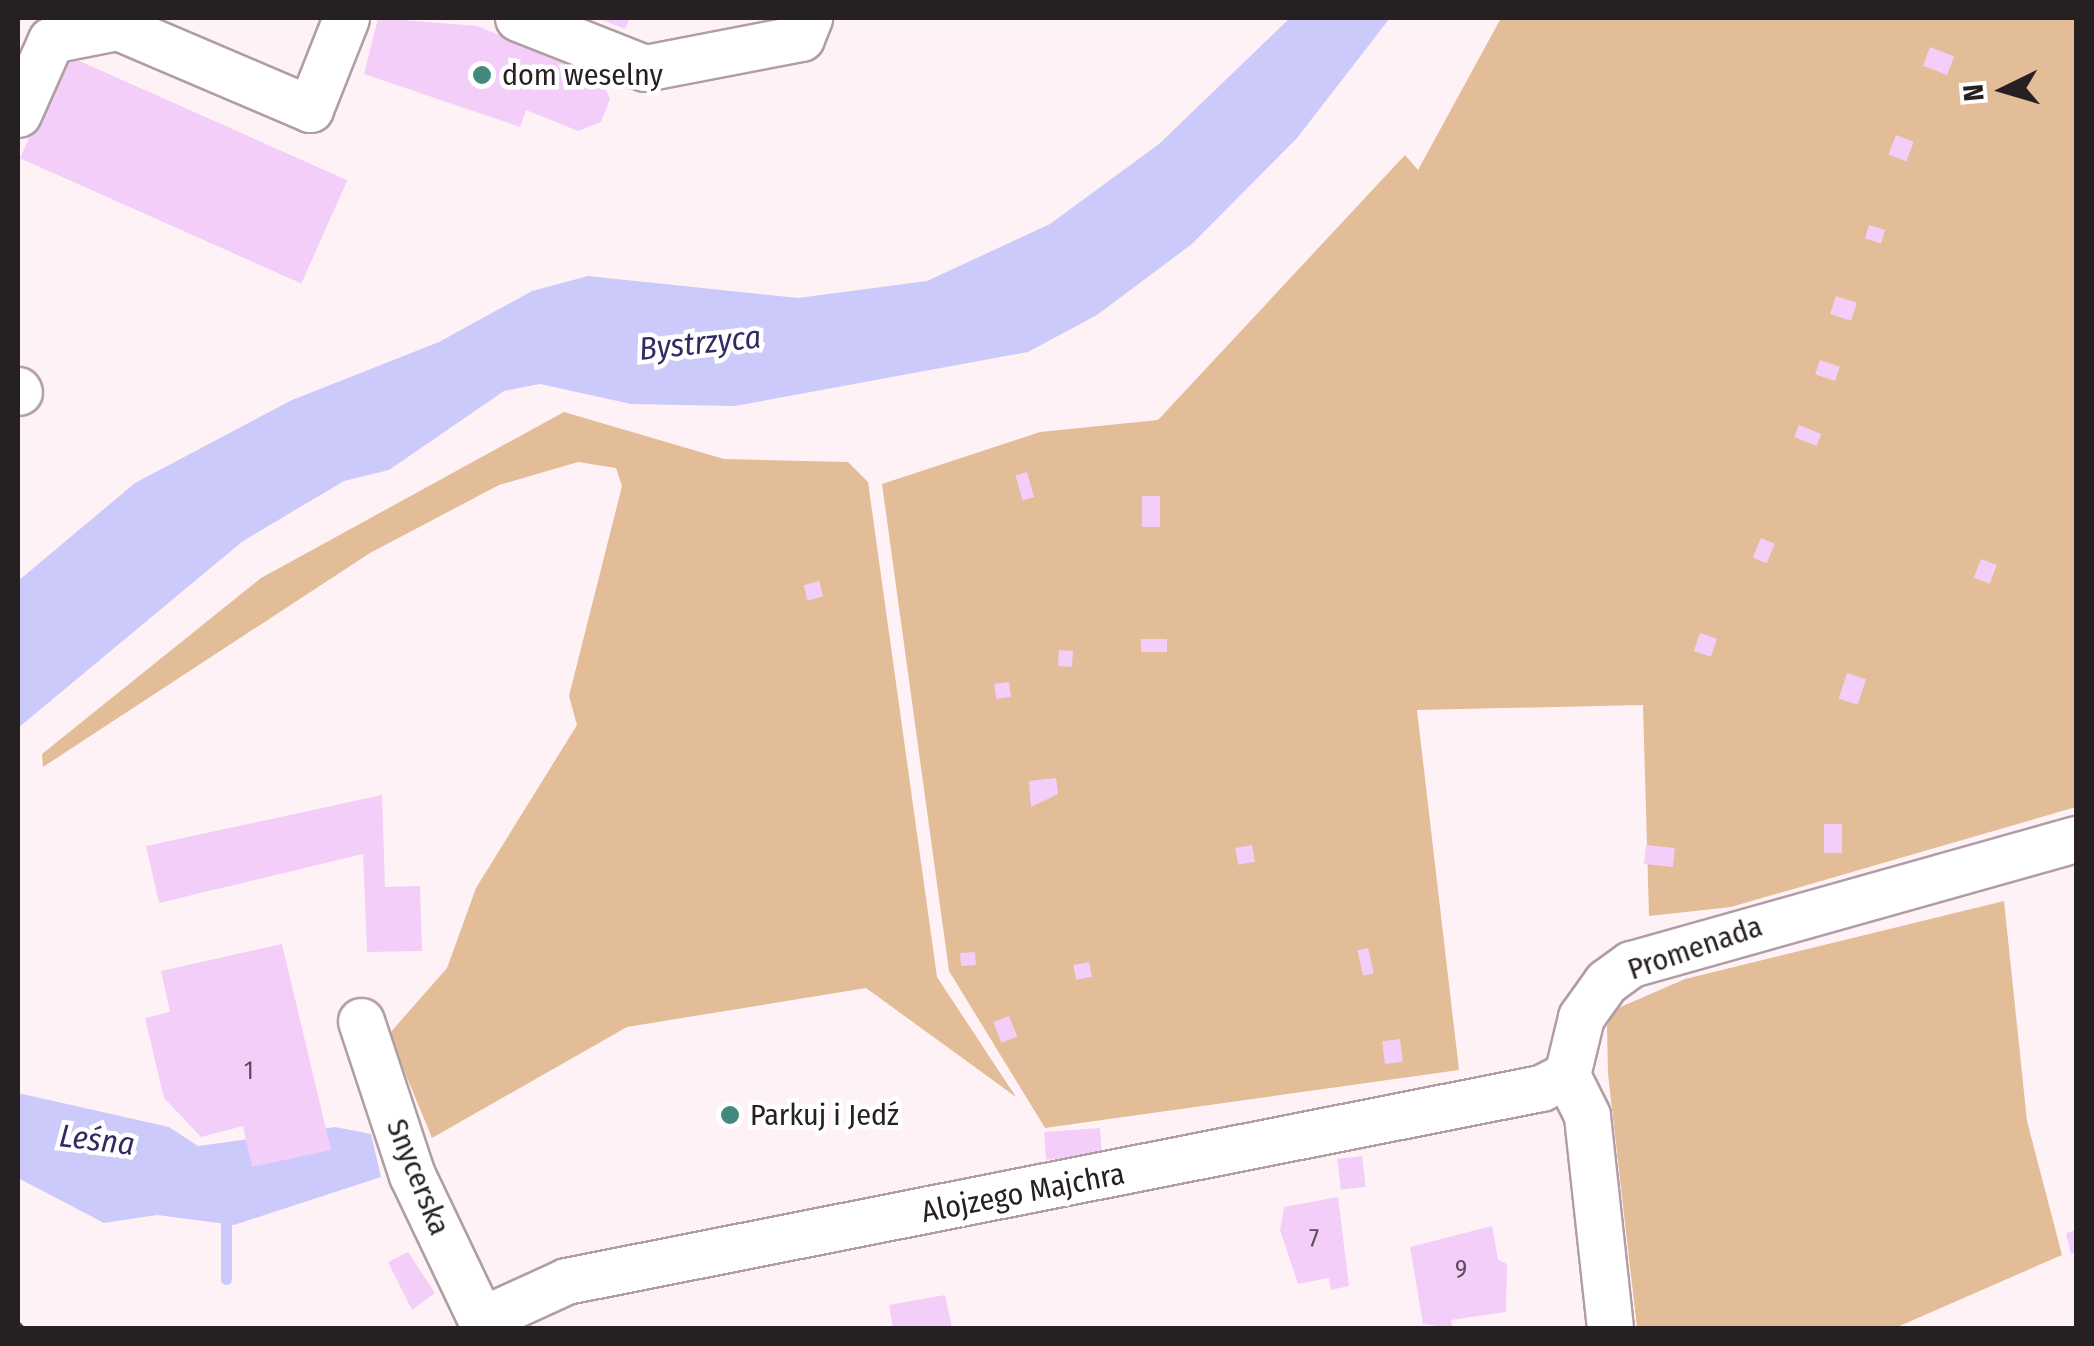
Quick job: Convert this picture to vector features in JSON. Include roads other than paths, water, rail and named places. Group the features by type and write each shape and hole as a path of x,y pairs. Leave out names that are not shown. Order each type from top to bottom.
{"street":[{"path":"18,114 50,40 120,22 310,108 346,18"},
{"path":"518,18 645,68 800,38 810,18"},
{"name":"Promenada","path":"1568,1074 1581,1017 1630,964 2076,839"},
{"name":"Snycerska","path":"361,1021 412,1175 479,1316"},
{"path":"1568,1074 1587,1115 1610,1328"},
{"name":"Alojzego Majchra","path":"479,1316 566,1281 1541,1088 1568,1074"}],"water":[{"name":"Bystrzyca","path":"1290,18 1390,18 1297,138 1192,244 1097,315 1028,352 735,406 631,404 540,384 504,391 389,470 344,481 243,541 18,728 18,581 135,483 292,400 439,342 532,291 588,276 798,298 927,281 1050,224 1159,144"},
{"name":"Leśna","path":"18,1093 169,1127 198,1146 335,1127 371,1134 381,1177 234,1225 157,1215 104,1223 18,1178"}],"waterway":[{"path":"226,1213 226,1279"}],"tram line":[{"path":"18,1322 24,1328"}],"place":[{"name":"dom weselny","path":"482,75"},
{"name":"Parkuj i Jedź","path":"730,1115"}]}
